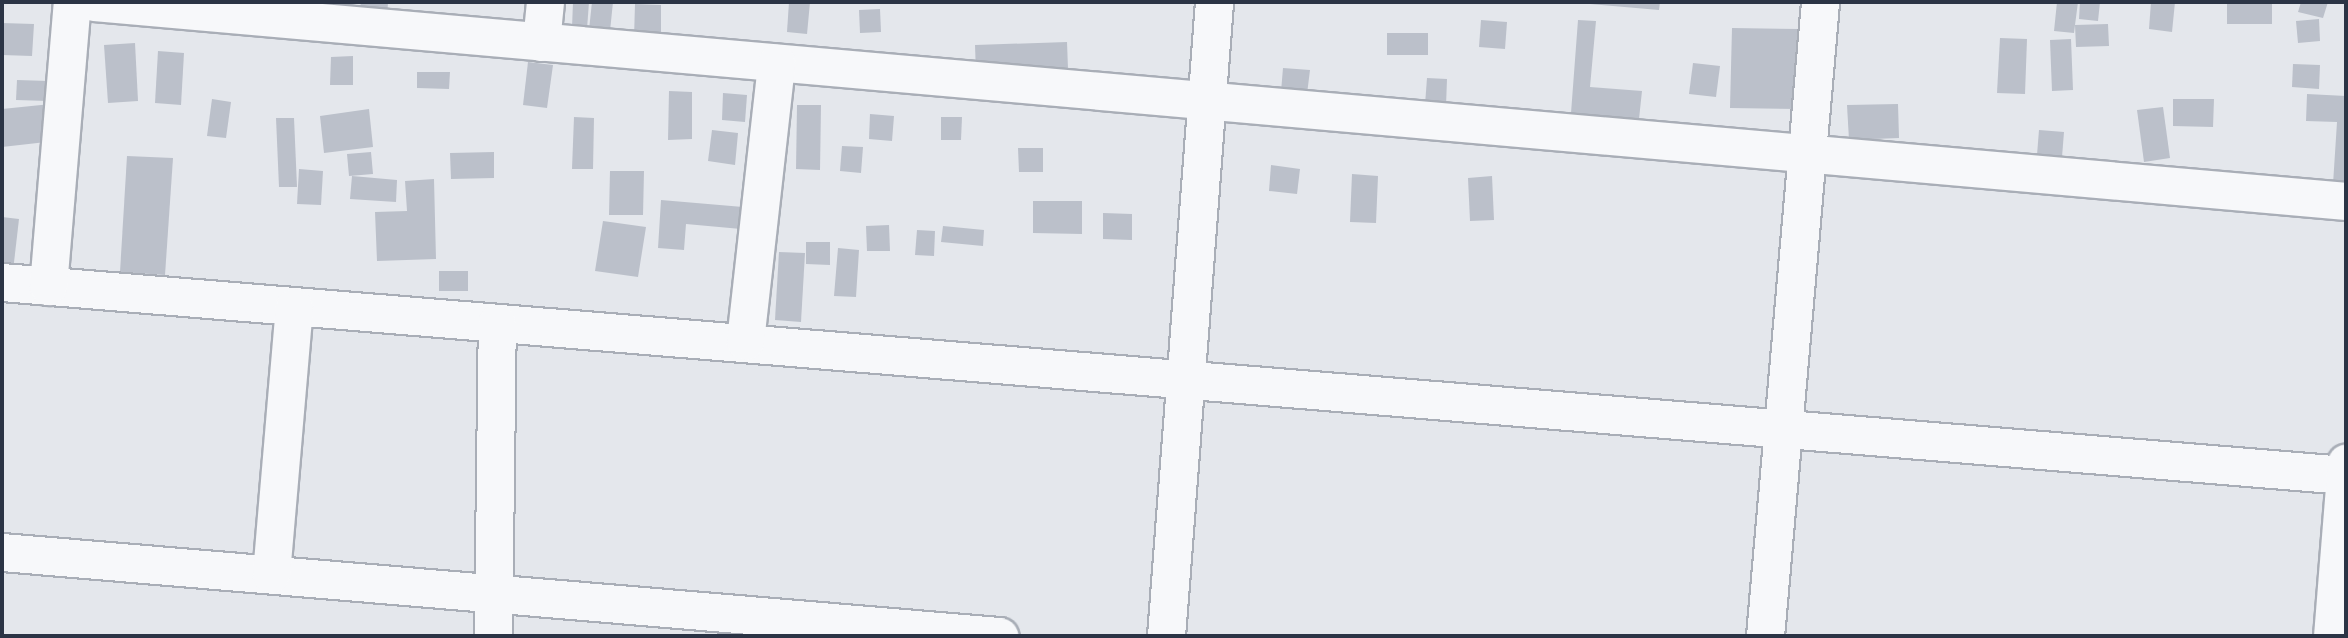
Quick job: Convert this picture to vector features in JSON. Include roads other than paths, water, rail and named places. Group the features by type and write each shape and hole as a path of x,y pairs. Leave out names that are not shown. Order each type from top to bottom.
{"street":[{"path":"48,286 72,2"},
{"path":"94,2 2346,201"},
{"path":"541,42 545,2"},
{"path":"1166,636 1214,2"},
{"path":"1765,636 1821,2"},
{"path":"745,341 776,63"},
{"path":"2,282 745,341 1186,381 2346,471 2332,636"},
{"path":"271,574 294,307"},
{"path":"493,636 497,323"},
{"path":"2,552 999,636"}]}
